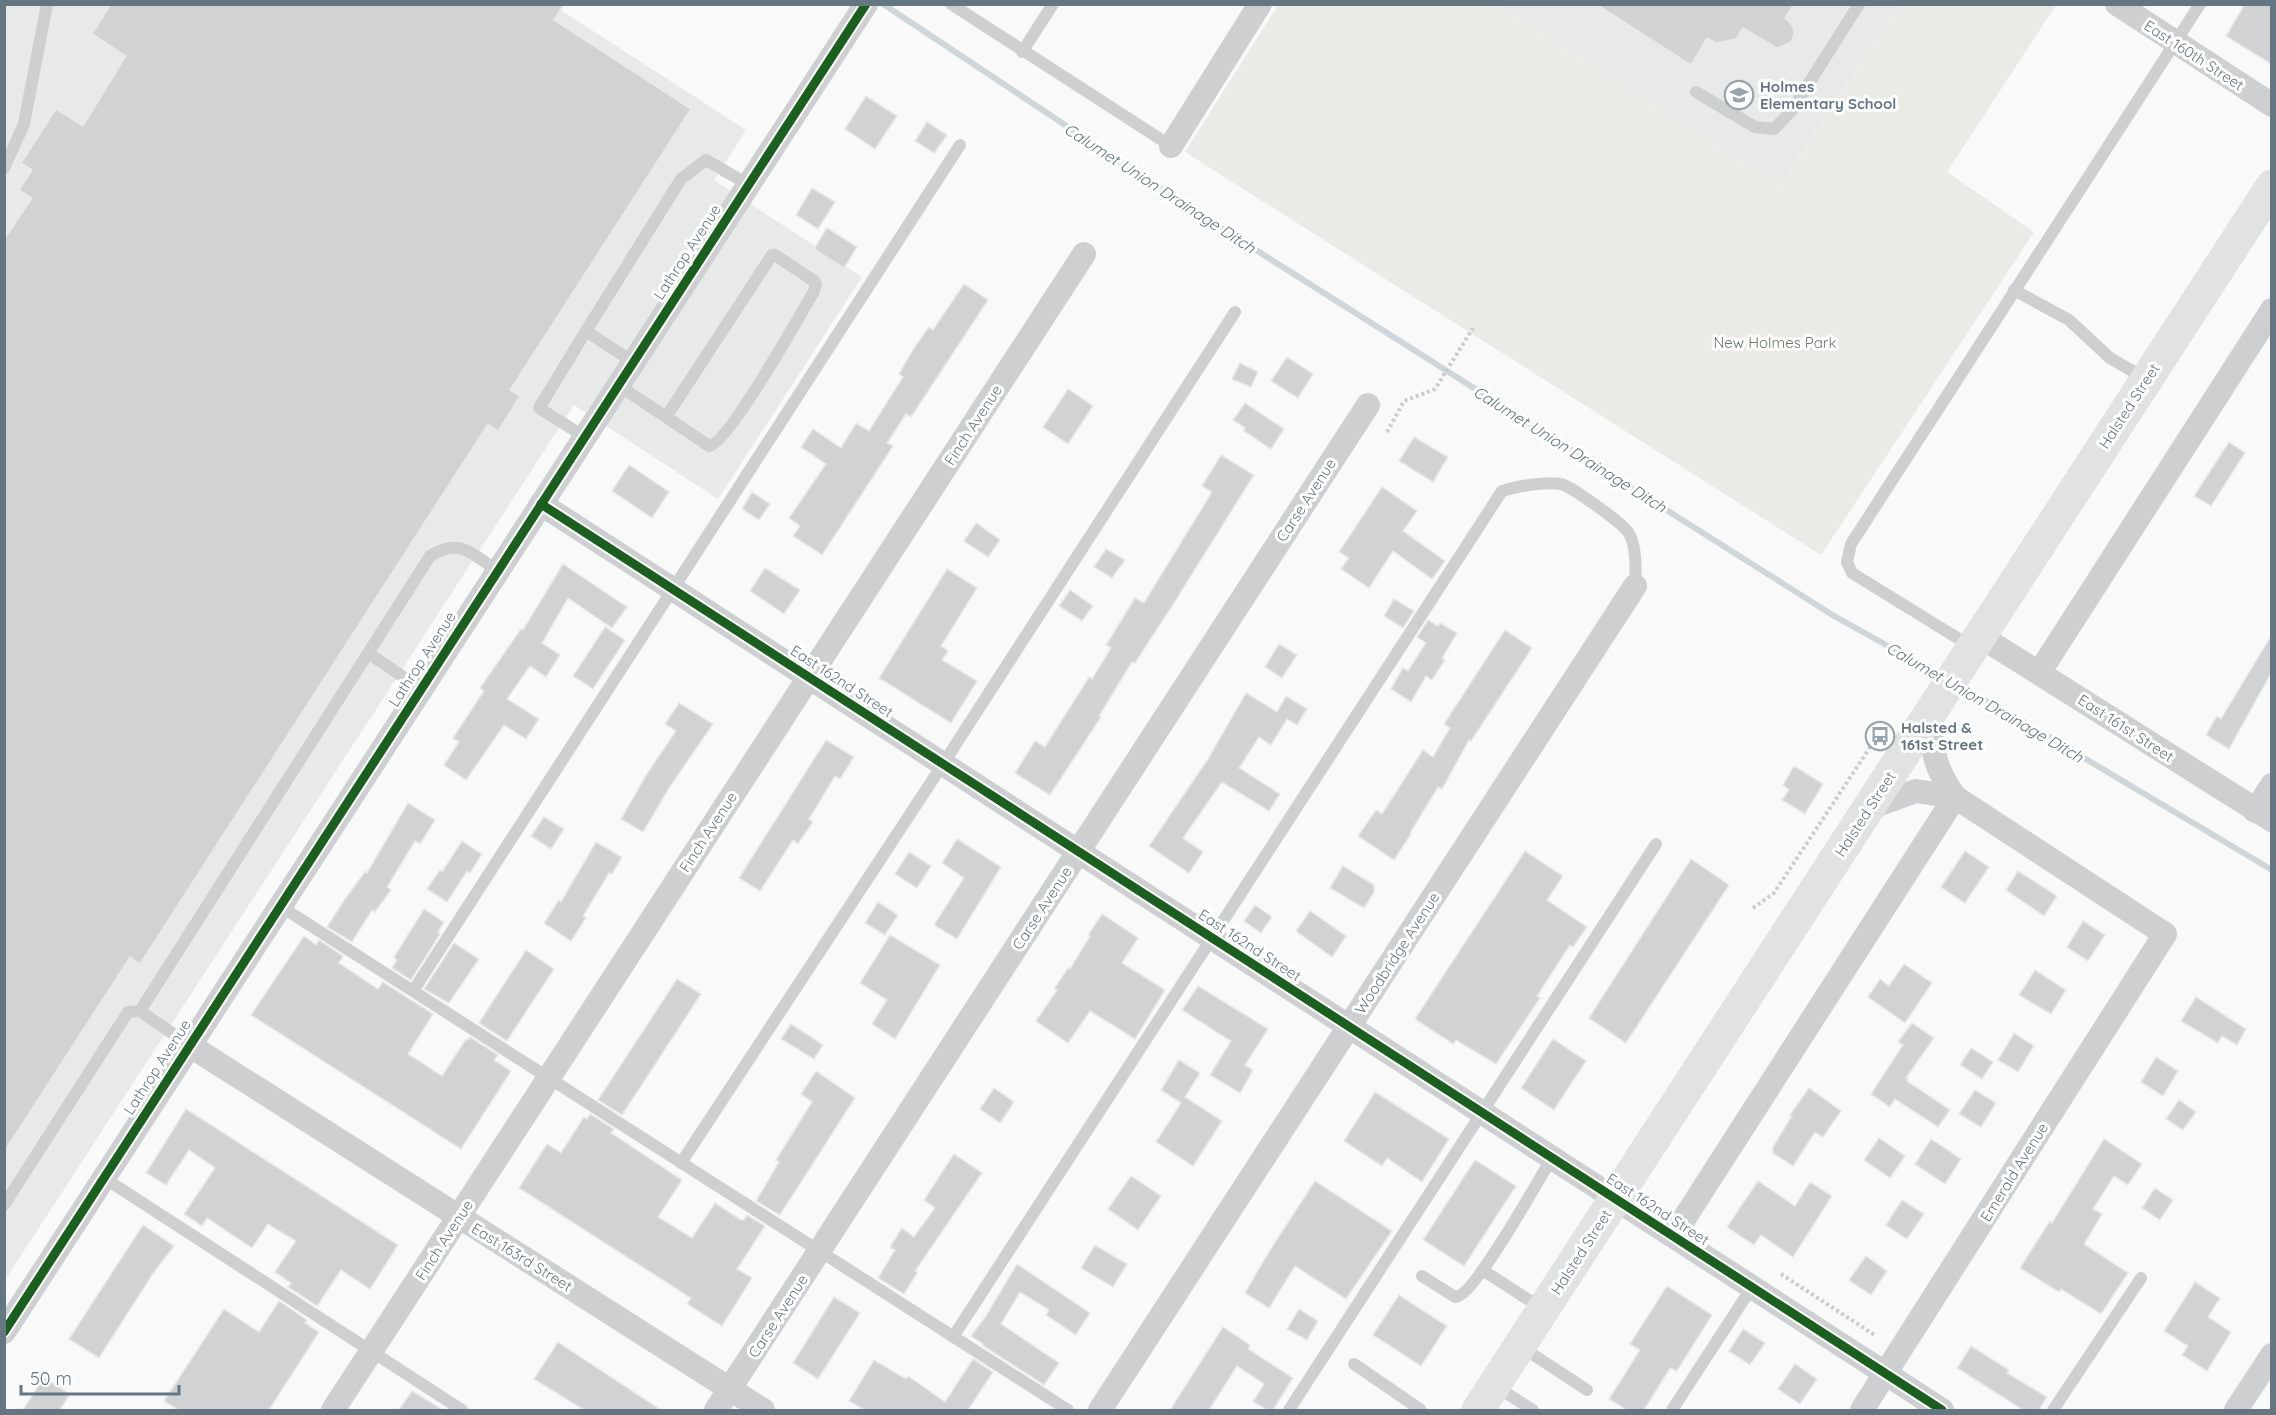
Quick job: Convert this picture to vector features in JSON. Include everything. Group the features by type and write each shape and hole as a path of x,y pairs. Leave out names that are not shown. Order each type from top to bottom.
{"main road":[{"name":"Halsted Street","path":"1486,1398 2271,186"}],"street":[{"path":"1171,146 1260,4"},
{"name":"East 160th Street","path":"2117,4 2271,105"},
{"name":"Lathrop Avenue","path":"4,1332 864,7"},
{"name":"Finch Avenue","path":"333,1410 1084,254"},
{"path":"2039,673 2271,310"},
{"name":"Carse Avenue","path":"716,1410 1368,405"},
{"name":"East 162nd Street","path":"541,504 1942,1410"},
{"name":"Woodbridge Avenue","path":"1100,1410 1635,586"},
{"name":"East 161st Street","path":"1977,642 2039,673 2263,816"},
{"path":"1930,715 1936,766 1955,797"},
{"path":"2263,816 2271,785"},
{"path":"1869,808 1917,791 1955,797"},
{"path":"1673,1236 1955,797"},
{"name":"Emerald Avenue","path":"1862,1410 2165,934 1955,797"},
{"name":"East 163rd Street","path":"189,1045 764,1410"},
{"path":"2236,1410 2271,1355"}],"lane":[{"path":"4,168 24,124 47,4"},
{"path":"951,4 1022,52 1171,146"},
{"path":"1022,52 1053,4"},
{"path":"1696,92 1755,127 1774,129 1792,110 1859,4"},
{"path":"1977,642 1852,573 1847,562 1847,554 1858,529 2200,4"},
{"path":"413,992 960,145"},
{"path":"585,437 539,408 681,179 706,160 749,184"},
{"path":"618,385 708,446 715,444 736,418 808,303 816,285 814,281 772,255 666,417"},
{"path":"2014,290 2069,320 2110,358 2146,379"},
{"path":"681,1162 943,764 1235,312"},
{"path":"586,332 633,362"},
{"path":"953,1337 1502,491 1525,485 1563,484 1594,504 1629,532 1636,560 1635,586"},
{"path":"141,1011 430,556 444,547 460,547 497,570"},
{"path":"368,653 421,689"},
{"path":"1289,1410 1656,844"},
{"path":"280,906 1068,1410"},
{"path":"4,1205 128,1012 141,1011 189,1045"},
{"path":"1422,1276 1458,1298 1484,1270 1552,1158"},
{"path":"104,1178 462,1410"},
{"path":"1484,1270 1544,1310"},
{"path":"2054,1410 2141,1278"},
{"path":"1672,1410 1752,1287"},
{"path":"1520,1346 1587,1389"},
{"path":"1354,1364 1421,1410"},
{"path":"1486,1398 1533,1410"}],"path":[{"path":"1387,432 1404,401 1435,389 1473,328"},
{"path":"1753,908 1774,893 1886,723"},
{"path":"1781,1274 1876,1336"}],"shaded area":[{"path":"5,5 553,5 746,130 714,180 862,277 718,499 574,405 5,1280"},
{"name":"Holmes Elementary School","path":"1498,5 1898,5 1780,185"}],"green space":[{"name":"New Holmes Park","path":"1278,5 1498,5 1780,185 1898,5 2056,5 1947,172 2034,232 1821,555 1185,152"}],"building":[{"path":"111,4 564,4 554,20 691,109 510,390 520,396 498,431 488,424 140,964 130,957 4,1152 4,240 32,198 19,190 32,170 21,163 56,109 83,126 126,56 92,34"},
{"path":"1596,4 1794,4 1785,18 1793,26 1794,34 1791,42 1777,48 1743,28 1736,39 1716,43 1707,38 1691,65"},
{"path":"2245,4 2271,4 2271,64 2226,36"},
{"path":"866,96 897,116 875,149 845,129"},
{"path":"927,122 947,135 934,153 915,141"},
{"path":"812,188 835,202 818,229 796,215"},
{"path":"827,228 857,247 844,268 814,249"},
{"path":"964,284 988,300 911,417 906,414 887,443 893,446 822,555 793,536 800,526 789,518 826,464 801,447 813,429 841,448 856,423 869,431 903,377 899,374 914,348 929,327 933,330"},
{"path":"1287,357 1313,374 1298,398 1271,381"},
{"path":"1240,363 1258,372 1251,387 1232,379"},
{"path":"1068,389 1093,406 1068,444 1043,427"},
{"path":"1245,403 1284,429 1271,449 1244,431 1245,428 1233,420"},
{"path":"1414,437 1448,457 1433,482 1399,461"},
{"path":"2229,442 2245,453 2211,506 2194,496"},
{"path":"1221,455 1254,475 1135,663 1132,662 1099,716 1101,717 1050,795 1015,773 1035,741 1045,747 1089,677 1092,679 1111,648 1106,645 1135,598 1144,603 1212,492 1202,486"},
{"path":"629,465 669,492 652,518 612,491"},
{"path":"1382,487 1417,511 1403,531 1445,561 1432,579 1393,551 1369,588 1341,569 1349,558 1339,552"},
{"path":"752,492 770,504 759,520 742,509"},
{"path":"976,523 1000,540 988,557 964,541"},
{"path":"1106,549 1125,560 1112,578 1094,567"},
{"path":"563,564 627,607 612,628 568,598 542,643 560,655 546,677 530,666 507,699 539,719 526,739 504,725 466,780 444,765 459,742 453,738 484,691 480,688 521,629 523,630"},
{"path":"765,568 800,590 784,614 750,591"},
{"path":"947,569 977,588 941,646 948,651 942,660 977,681 951,723 879,678"},
{"path":"1070,590 1093,606 1082,621 1059,606"},
{"path":"1394,599 1414,611 1403,628 1384,616"},
{"path":"1428,620 1438,626 1440,623 1457,633 1442,658 1445,660 1432,680 1426,676 1411,702 1391,689 1403,668 1408,671 1426,643 1417,637"},
{"path":"605,627 625,640 593,689 573,676"},
{"path":"1505,630 1532,648 1471,741 1469,740 1442,789 1438,787 1394,860 1358,836 1376,810 1382,814 1423,750 1433,757 1450,728 1444,724"},
{"path":"2271,636 2271,673 2229,749 2206,735 2217,716 2221,719"},
{"path":"1279,644 1297,655 1282,678 1265,667"},
{"path":"1246,693 1277,712 1286,696 1307,709 1297,725 1287,719 1271,745 1259,737 1239,768 1280,794 1269,811 1222,782 1183,838 1203,852 1189,873 1149,846 1208,759"},
{"path":"679,703 713,724 669,788 643,832 621,819 647,774 676,731 665,724"},
{"path":"826,740 854,757 840,779 835,776 809,819 813,822 798,844 793,840 760,891 739,878"},
{"path":"1794,766 1823,784 1805,814 1782,800 1789,790 1783,785"},
{"path":"408,803 435,820 420,844 415,841 387,887 391,890 375,912 372,910 352,942 327,927 365,872 367,873"},
{"path":"544,817 564,829 551,849 531,836"},
{"path":"957,839 1001,867 957,939 934,925 964,878 942,863"},
{"path":"462,841 482,854 470,873 467,871 447,902 427,889 440,870 442,872"},
{"path":"596,842 622,857 612,874 609,873 583,916 586,918 571,941 544,923 559,900 561,902"},
{"path":"1525,851 1563,876 1547,900 1587,927 1573,947 1570,945 1537,996 1540,998 1496,1064 1456,1040 1453,1044 1415,1019"},
{"path":"1965,851 1989,867 1965,903 1941,887"},
{"path":"909,852 931,866 917,888 895,874"},
{"path":"1691,859 1729,885 1626,1043 1589,1018"},
{"path":"1343,866 1374,885 1374,892 1364,908 1330,888"},
{"path":"2018,871 2057,896 2044,916 2006,890"},
{"path":"878,902 898,915 885,935 865,923"},
{"path":"1255,905 1272,917 1261,933 1244,921"},
{"path":"424,909 444,922 438,932 440,934 411,980 392,968 397,960 394,957"},
{"path":"1310,911 1346,936 1332,957 1296,931"},
{"path":"1102,914 1138,938 1122,963 1165,990 1135,1039 1090,1011 1068,1043 1036,1021"},
{"path":"2083,921 2105,935 2088,961 2067,947"},
{"path":"890,935 940,965 895,1039 872,1024 887,1000 860,983"},
{"path":"304,936 316,945 319,940 343,956 339,963 378,989 383,982 433,1014 408,1054 442,1076 466,1039 470,1037 498,1055 494,1060 511,1071 461,1149 251,1015"},
{"path":"454,943 479,959 449,1003 424,989"},
{"path":"526,950 554,969 507,1041 479,1023"},
{"path":"1904,964 1932,983 1905,1023 1868,997 1880,979 1889,986"},
{"path":"2035,970 2066,990 2051,1014 2019,995"},
{"path":"677,979 701,994 622,1115 598,1100"},
{"path":"1198,986 1268,1029 1245,1065 1253,1070 1240,1093 1210,1075 1231,1041 1182,1010"},
{"path":"2196,997 2246,1029 2237,1045 2222,1036 2218,1043 2181,1021"},
{"path":"1912,1023 1934,1038 1906,1078 1907,1081 1950,1110 1938,1127 1895,1099 1890,1107 1871,1094 1903,1045 1898,1042"},
{"path":"791,1024 823,1045 814,1059 781,1039"},
{"path":"2014,1033 2034,1046 2018,1072 1998,1060"},
{"path":"1553,1039 1586,1061 1554,1110 1521,1088"},
{"path":"1971,1048 1993,1062 1982,1079 1960,1065"},
{"path":"2156,1057 2178,1071 2163,1096 2141,1082"},
{"path":"1179,1060 1200,1073 1185,1097 1222,1121 1193,1166 1156,1142 1181,1103 1161,1090"},
{"path":"816,1071 855,1098 780,1215 756,1201 779,1162 776,1160 812,1102 801,1094"},
{"path":"994,1088 1014,1102 1000,1123 980,1109"},
{"path":"1809,1088 1841,1111 1823,1137 1815,1132 1793,1166 1773,1153 1773,1147 1792,1116 1790,1115"},
{"path":"1975,1090 1996,1103 1981,1127 1959,1114"},
{"path":"1375,1092 1449,1139 1422,1182 1387,1158 1382,1166 1344,1141"},
{"path":"2179,1100 2196,1112 2183,1130 2166,1119"},
{"path":"186,1109 398,1245 370,1289 341,1270 317,1306 288,1287 291,1283 275,1272 296,1241 268,1224 252,1248 207,1218 202,1226 184,1214 215,1168 189,1150 166,1185 146,1173"},
{"path":"590,1114 614,1129 611,1133 682,1180 658,1217 692,1238 715,1203 741,1220 744,1220 747,1215 765,1226 737,1269 752,1278 722,1326 687,1304 691,1298 519,1188 547,1144 561,1153 584,1117 587,1119"},
{"path":"1879,1138 1905,1156 1890,1178 1864,1160"},
{"path":"1931,1139 1961,1159 1945,1184 1915,1164"},
{"path":"2104,1139 2142,1164 2128,1185 2114,1176 2093,1209 2102,1214 2084,1244 2128,1273 2101,1314 2061,1289 2059,1292 2020,1268 2050,1221 2052,1223"},
{"path":"954,1154 982,1173 915,1271 918,1272 904,1294 878,1278 895,1250 890,1247 902,1228 914,1237 935,1208 924,1200"},
{"path":"1475,1160 1516,1186 1464,1266 1423,1240"},
{"path":"1131,1176 1161,1196 1138,1230 1108,1209"},
{"path":"1315,1181 1392,1231 1346,1299 1295,1266 1269,1308 1245,1293"},
{"path":"1758,1181 1795,1206 1810,1182 1832,1196 1793,1257 1761,1235 1754,1245 1727,1227"},
{"path":"2155,1188 2173,1200 2160,1220 2142,1208"},
{"path":"1902,1200 1924,1214 1907,1239 1886,1225"},
{"path":"143,1225 174,1246 152,1275 99,1358 69,1339"},
{"path":"1095,1245 1127,1264 1113,1287 1081,1268"},
{"path":"1866,1256 1887,1271 1871,1295 1849,1280"},
{"path":"1017,1264 1090,1313 1076,1335 1046,1315 1049,1310 1020,1292 1001,1324 1059,1363 1044,1385 971,1336 986,1316"},
{"path":"2195,1282 2220,1298 2208,1317 2231,1332 2207,1371 2182,1355 2188,1346 2164,1331"},
{"path":"1667,1286 1712,1315 1677,1371 1670,1368 1644,1410 1627,1410 1609,1399 1640,1350 1630,1344"},
{"path":"1399,1295 1447,1326 1421,1366 1373,1335"},
{"path":"834,1297 860,1313 818,1379 793,1363"},
{"path":"279,1301 307,1320 305,1323 319,1332 269,1410 178,1410 164,1401 224,1309 259,1332"},
{"path":"1299,1309 1318,1321 1307,1340 1287,1329"},
{"path":"1223,1327 1250,1345 1248,1349 1293,1378 1273,1410 1268,1410 1253,1402 1264,1384 1237,1366 1209,1410 1170,1410"},
{"path":"1743,1329 1765,1343 1750,1365 1729,1351"},
{"path":"558,1342 661,1410 584,1410 534,1379"},
{"path":"1971,1346 2009,1370 2007,1373 2047,1397 2039,1410 2023,1410 1957,1368"},
{"path":"973,1359 993,1372 968,1410 865,1410 849,1401 874,1360 906,1379 908,1376 945,1402"},
{"path":"1795,1364 1817,1379 1800,1404 1778,1389"},
{"path":"44,1377 70,1394 60,1410 23,1410"},
{"path":"412,1391 443,1410 399,1410"}],"waterway":[{"name":"Calumet Union Drainage Ditch","path":"883,4 1196,212 1834,616 1944,677"},
{"name":"Calumet Union Drainage Ditch","path":"1960,686 2272,870"}],"cycle path":[{"path":"4,1332 866,4"},
{"path":"541,504 1942,1410"}],"place":[{"name":"Holmes Elementary School","path":"1739,95"},
{"name":"Halsted & 161st Street","path":"1880,736"}]}
